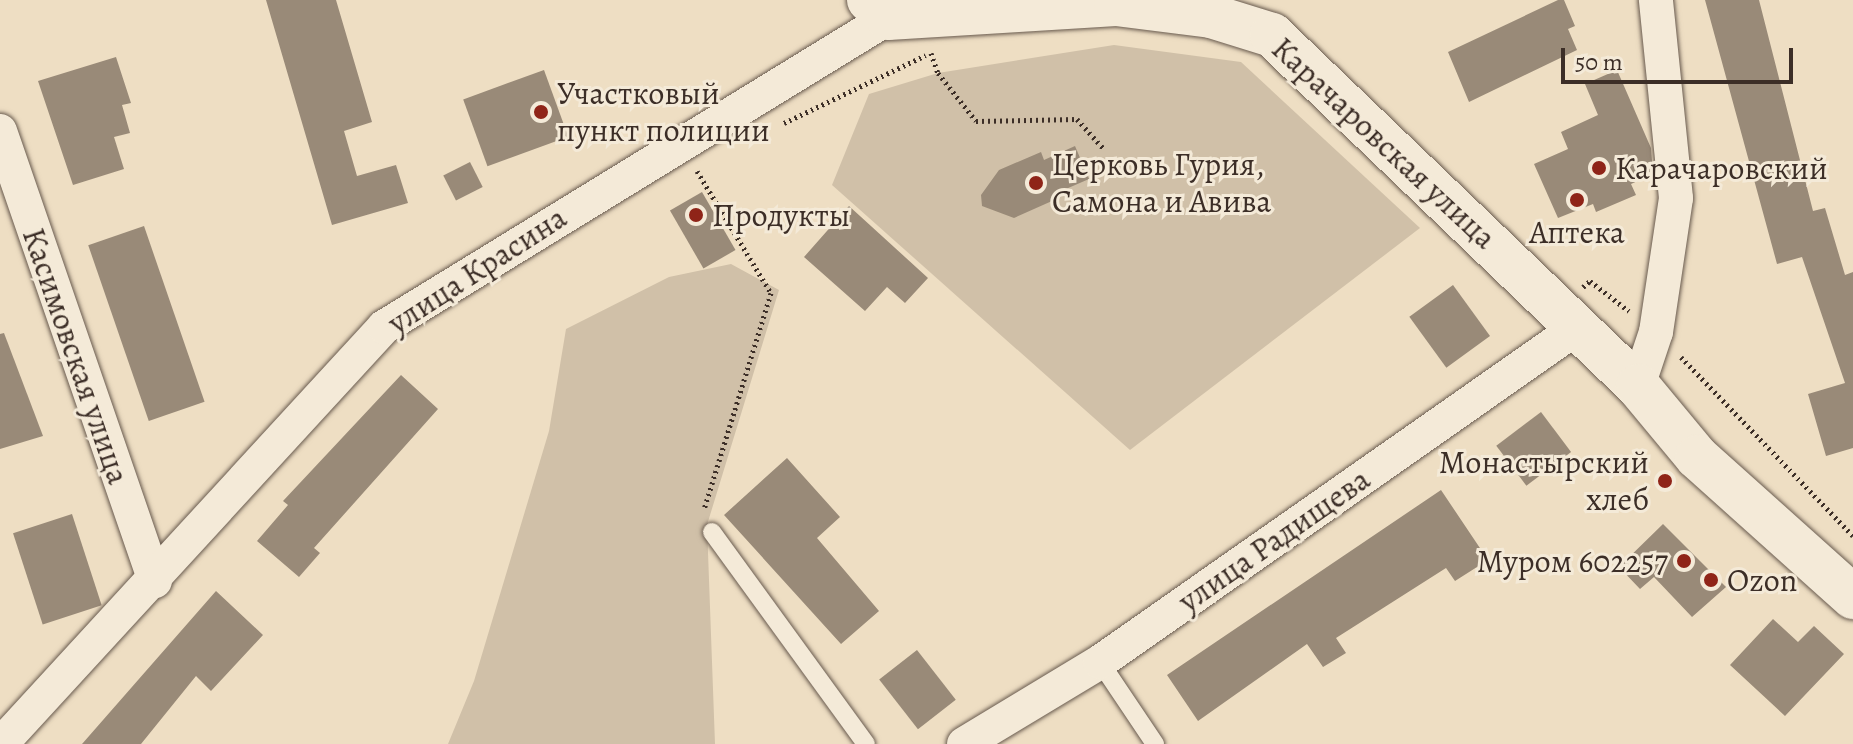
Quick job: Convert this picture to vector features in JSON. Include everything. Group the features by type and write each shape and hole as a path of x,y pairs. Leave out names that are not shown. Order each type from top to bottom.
{"street":[{"path":"1638,386 1656,332 1676,198 1656,0"},
{"name":"Карачаровская улица","path":"879,9 1116,4 1211,16 1272,35 1638,386 1697,457 1853,597"},
{"name":"улица Красина","path":"1,744 155,581 384,327 879,9"},
{"name":"Касимовская улица","path":"0,131 155,581"},
{"name":"улица Радищева","path":"964,744 1100,662 1578,327"}],"lane":[{"path":"712,532 866,744"},
{"path":"1100,662 1155,744"}],"path":[{"path":"777,127 931,53 947,50"},
{"path":"931,53 938,73 976,121 1077,119 1103,148"},
{"path":"709,161 696,168 771,293 703,513 712,532"}],"shaded area":[{"path":"1114,45 1241,62 1420,228 1130,450 832,185 869,94 938,73"},
{"path":"731,264 779,290 707,525 715,744 448,744 474,681 549,431 566,329 669,277"}],"building":[{"path":"266,0 336,0 372,122 344,131 357,176 396,165 408,203 332,225"},
{"path":"1558,0 1564,0 1575,26 1568,29 1577,50 1469,102 1448,52"},
{"path":"1705,0 1759,0 1813,211 1825,208 1845,275 1853,272 1853,448 1826,456 1808,394 1845,383 1802,257 1777,264"},
{"path":"116,57 131,103 122,105 130,133 114,137 124,169 73,185 38,81"},
{"path":"544,70 568,137 487,166 463,99"},
{"path":"1617,70 1651,148 1653,174 1631,184 1636,195 1596,212 1593,204 1558,218 1534,164 1568,149 1561,132 1598,115 1585,84"},
{"name":"Церковь Гурия, Самона и Авива","path":"1075,146 1089,179 1059,192 1061,197 1014,218 982,206 981,195 999,170 1041,152 1044,160"},
{"path":"470,162 483,187 456,201 443,176"},
{"path":"702,192 736,250 703,269 670,210"},
{"path":"849,206 928,278 905,303 887,287 865,311 804,257"},
{"path":"144,226 205,402 149,421 88,245"},
{"path":"1453,285 1490,336 1446,368 1409,317"},
{"path":"4,333 43,436 0,449 0,334"},
{"path":"401,375 438,409 314,548 320,553 299,577 257,541 288,505 283,501"},
{"path":"1541,412 1571,452 1526,486 1496,446"},
{"path":"787,458 840,517 817,538 879,611 841,644 724,515"},
{"path":"1441,490 1488,560 1455,581 1446,568 1336,638 1346,653 1323,667 1307,644 1198,721 1167,675"},
{"path":"72,514 102,605 43,624 13,533"},
{"path":"1663,524 1726,587 1692,617 1654,577 1640,589 1619,567"},
{"path":"216,591 263,635 211,691 196,676 141,744 82,744"},
{"path":"1773,619 1798,642 1814,626 1844,654 1785,716 1730,665"},
{"path":"917,650 956,700 918,729 879,680"}],"place":[{"name":"Участковый пункт полиции","path":"541,112"},
{"name":"Карачаровский","path":"1599,168"},
{"name":"Церковь Гурия, Самона и Авива","path":"1036,183"},
{"name":"Аптека","path":"1577,200"},
{"name":"Продукты","path":"696,215"},
{"name":"Монастырский хлеб","path":"1665,481"},
{"name":"Муром 602257","path":"1684,561"},
{"name":"Ozon","path":"1711,580"}]}
